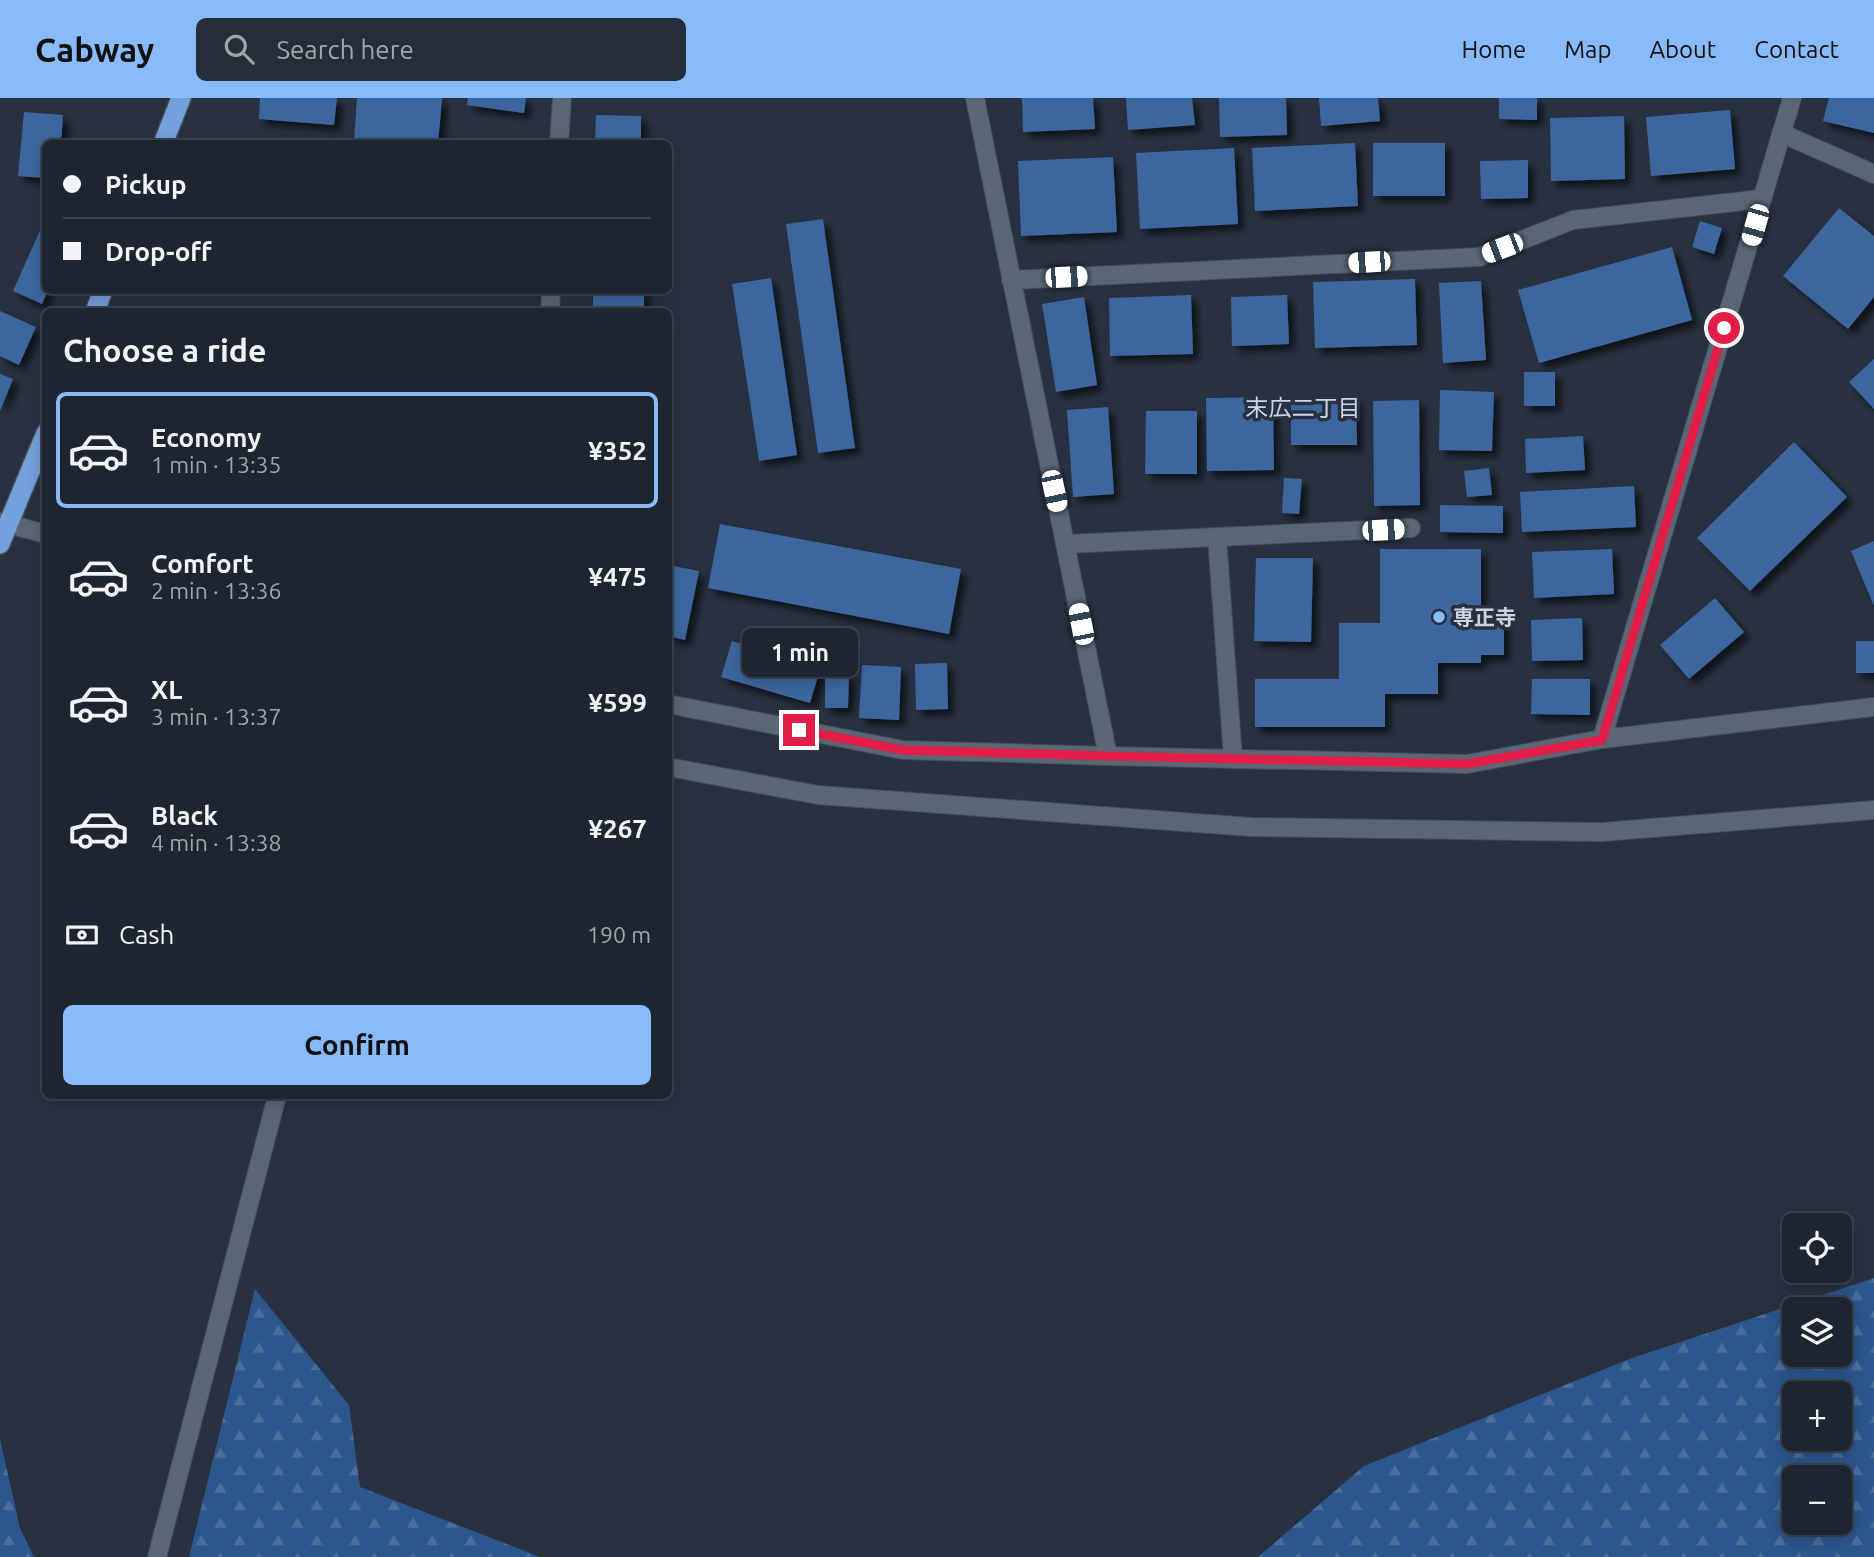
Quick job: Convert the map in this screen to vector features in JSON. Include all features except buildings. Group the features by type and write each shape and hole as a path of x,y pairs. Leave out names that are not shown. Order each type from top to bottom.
{"highway":[{"path":"165,140 181,98"},
{"path":"0,544 4,524 42,442"}],"street":[{"path":"559,140 562,98"},
{"path":"975,98 1108,756"},
{"path":"1602,740 1792,98"},
{"path":"1781,133 1874,174"},
{"path":"1011,280 1479,257 1573,220 1762,199"},
{"path":"4,524 42,533"},
{"path":"1065,544 1411,528"},
{"path":"1217,537 1233,758"},
{"path":"672,706 903,750 1467,764 1602,740 1874,707"},
{"path":"672,768 818,795 1251,827 1602,832 1874,810"},
{"path":"157,1557 276,1099"}],"green space":[{"path":"1874,1278 1874,1557 1258,1557 1364,1466 1632,1358 1782,1308 1782,1367 1852,1367 1852,1297 1817,1297"},
{"path":"255,1289 349,1405 360,1487 540,1557 189,1557"},
{"path":"0,1439 20,1528 34,1557 0,1557"}],"place":[{"name":"専正寺","path":"1439,617"}],"district":[{"name":"末広二丁目","path":"1303,407"}],"route":[{"path":"799,730 903,750 1467,764 1602,740 1724,328"}]}
